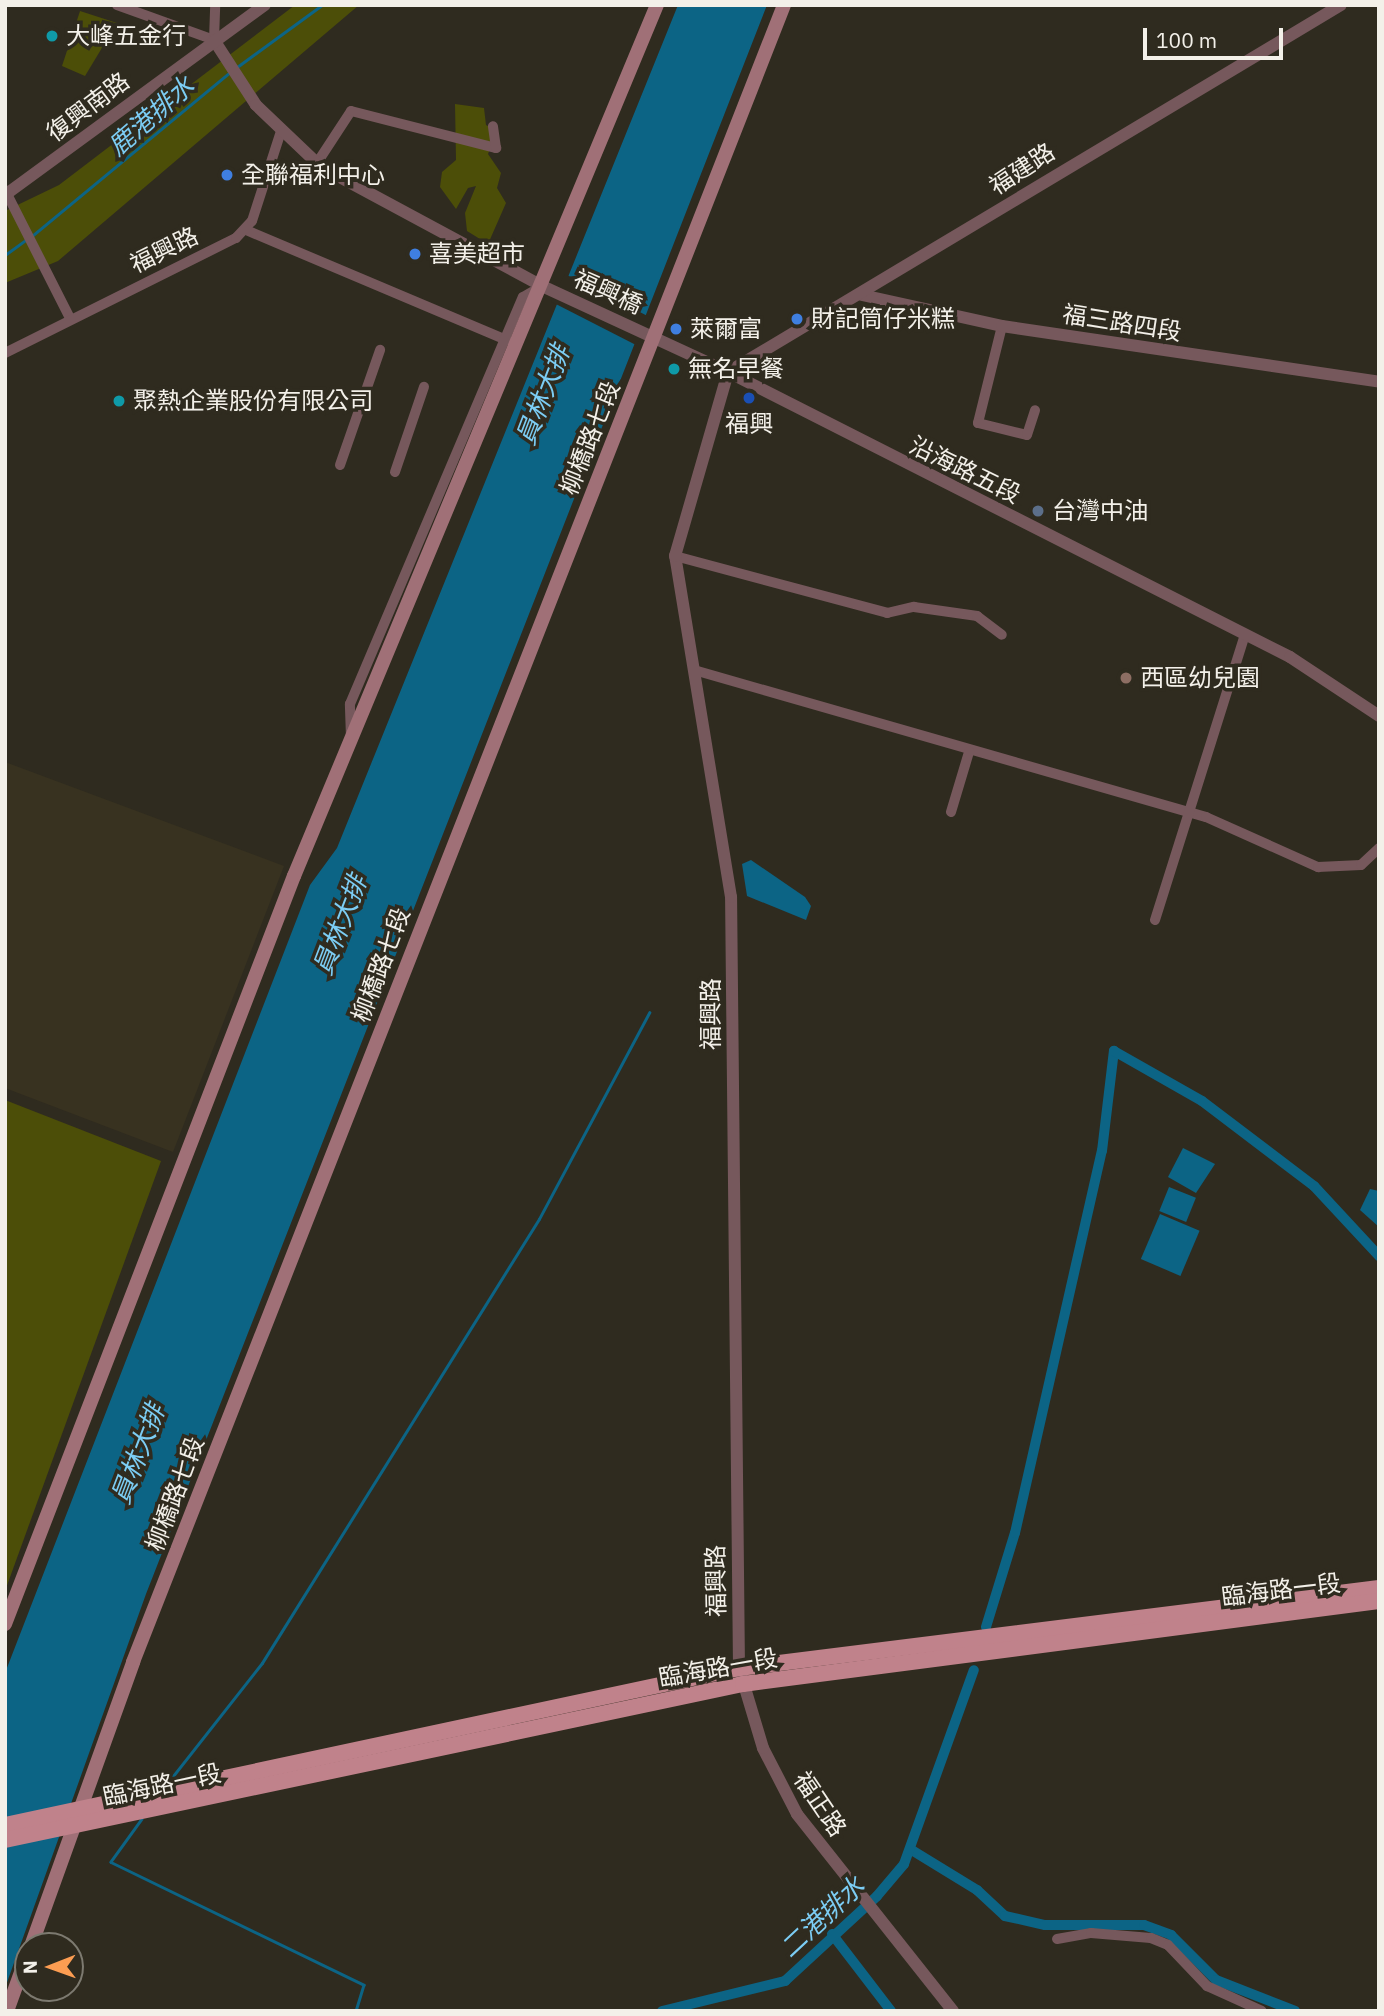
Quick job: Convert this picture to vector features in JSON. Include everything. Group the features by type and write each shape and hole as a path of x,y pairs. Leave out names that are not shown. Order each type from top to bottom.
{"main road":[{"path":"5,1624 352,738 657,5"},
{"name":"柳橋路七段","path":"35,1932 71,1820 649,334 783,5"},
{"name":"臨海路一段","path":"71,1820 741,1676 1379,1588"},
{"name":"臨海路一段","path":"741,1676 1379,1601"},
{"path":"5,1825 71,1820"},
{"path":"5,1840 71,1820"},
{"path":"7,2011 14,1992"}],"street":[{"path":"117,5 214,40"},
{"path":"215,5 214,40 228,66 244,90 281,131 317,163 542,286"},
{"name":"復興南路","path":"6,192 265,5"},
{"name":"福建路","path":"728,372 862,295 1070,163 1341,5"},
{"path":"317,163 351,111 496,148 493,126"},
{"path":"281,131 246,230 507,340"},
{"path":"6,192 70,318"},
{"name":"福興路","path":"5,353 246,230"},
{"path":"352,738 350,704 523,297 542,286"},
{"name":"福興橋","path":"542,286 649,334"},
{"name":"福三路四段","path":"862,295 1002,326 1379,382"},
{"path":"1002,326 978,423 1027,435 1035,410"},
{"name":"沿海路五段","path":"649,334 1245,635 1364,704 1379,716"},
{"path":"340,465 380,350"},
{"name":"福興路","path":"728,372 675,556 731,897 741,1676"},
{"path":"395,472 424,387"},
{"path":"675,556 887,613 914,607 977,616 1002,635"},
{"path":"1155,920 1245,635"},
{"path":"694,670 969,752 1189,812 1318,867 1361,865 1379,848"},
{"path":"951,812 969,752"},
{"name":"福正路","path":"741,1676 778,1782 860,1895 953,2011"},
{"path":"1058,1939 1091,1933 1151,1938 1168,1945 1207,1986 1262,2011"}],"shaded area":[{"path":"295,5 359,5 58,261 5,283 5,211 59,185"},
{"path":"80,11 117,23 85,76 62,66"},
{"path":"455,104 484,108 486,125 497,131 488,154 501,173 497,188 506,203 488,244 467,231 465,213 476,186 468,188 456,209 440,187 442,172 456,160"},
{"path":"5,762 284,866 173,1152 5,1088"},
{"path":"5,1100 161,1161 5,1591"}],"water":[{"name":"員林大排","path":"678,5 767,5 146,1594 25,1932 14,1932 14,1963 5,1988 5,1673 310,885 337,848"},
{"path":"751,860 805,897 811,906 806,920 747,896 742,864"},
{"path":"1183,1148 1215,1164 1196,1193 1168,1177"},
{"path":"1169,1187 1196,1198 1186,1222 1159,1211"},
{"path":"1370,1189 1379,1191 1379,1227 1360,1210"},
{"path":"1160,1214 1200,1231 1180,1276 1141,1259"}],"pier":[{"path":"565,274 651,318 636,345 551,302"}],"waterway":[{"name":"鹿港排水","path":"237,67 322,5"},
{"name":"鹿港排水","path":"32,236 229,73"},
{"name":"鹿港排水","path":"5,255 26,240"},
{"path":"166,1785 262,1663 539,1219 649,1013"},
{"path":"986,1627 1015,1533 1102,1151 1114,1051 1202,1101 1314,1186 1379,1256"},
{"name":"二港排水","path":"662,2011 785,1981 877,1896 904,1864 974,1670"},
{"path":"142,1819 111,1862 364,1985 356,2011"},
{"path":"910,1849 977,1890 1005,1916 1045,1925 1144,1925 1171,1935 1216,1980 1295,2011"},
{"path":"832,1934 891,2011"}],"place":[{"name":"大峰五金行","path":"52,36"},
{"name":"全聯福利中心","path":"227,175"},
{"name":"喜美超市","path":"415,254"},
{"name":"財記筒仔米糕","path":"797,319"},
{"name":"萊爾富","path":"676,329"},
{"name":"無名早餐","path":"674,369"},
{"name":"福興","path":"749,398"},
{"name":"聚熱企業股份有限公司","path":"119,401"},
{"name":"台灣中油","path":"1038,511"},
{"name":"西區幼兒園","path":"1126,678"}]}
